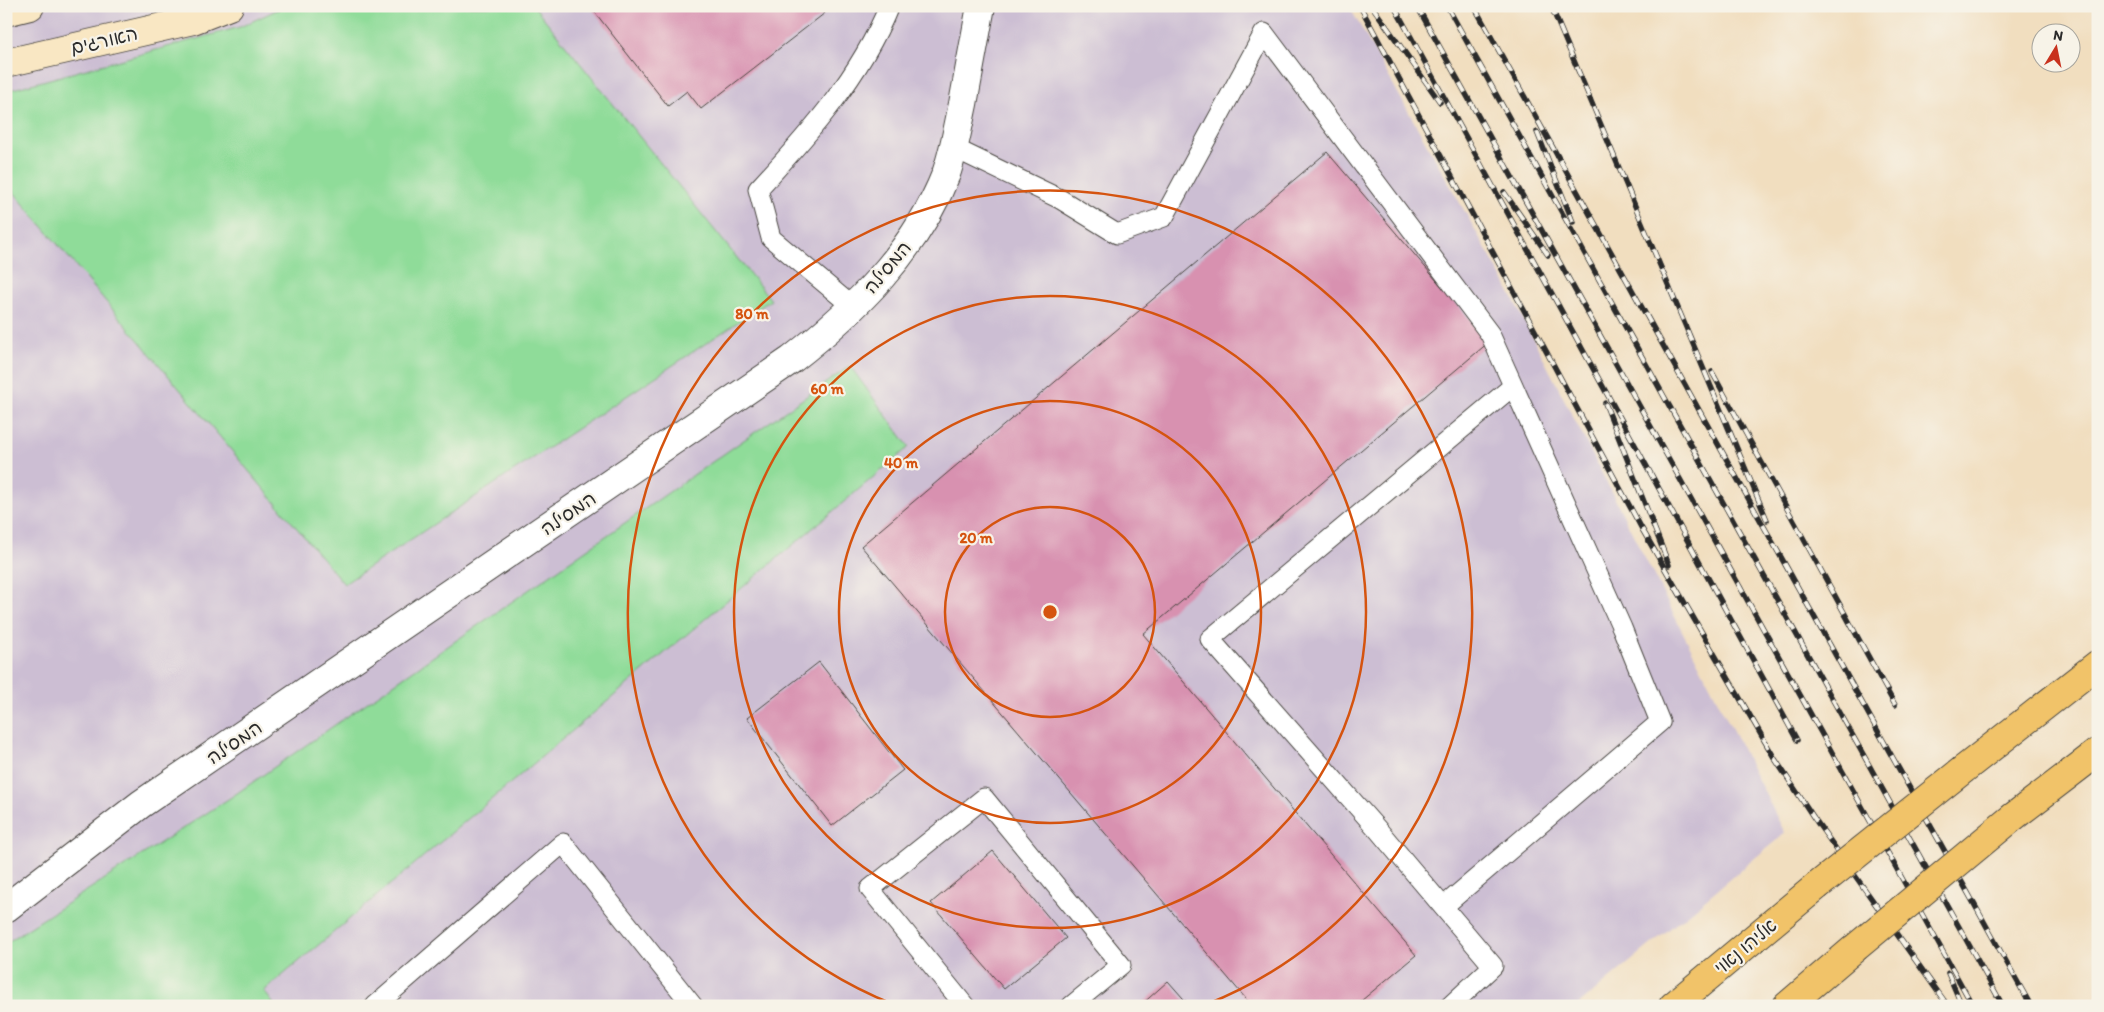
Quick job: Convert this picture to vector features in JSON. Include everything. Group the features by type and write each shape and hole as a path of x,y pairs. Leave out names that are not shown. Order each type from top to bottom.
{"highway":[{"name":"אליהו נאוי","path":"1673,1006 1817,886 2098,664"},
{"path":"1787,1006 2013,817 2098,752"}],"street":[{"path":"6,12 30,6"},
{"name":"האורגים","path":"6,63 192,20 229,6"},
{"name":"המסילה","path":"6,908 141,804 791,360 852,307 890,267 921,223 946,174 954,148 981,6"}],"lane":[{"path":"852,307 771,238 758,189 805,138 859,65 889,6"},
{"path":"954,148 1060,199 1117,234 1164,217 1264,34 1490,334 1622,628 1660,722 1444,906"},
{"path":"1450,1006 1493,966 1444,906 1210,639 1513,386"},
{"path":"965,1006 870,889 984,798 1121,965 1071,1006"},
{"path":"375,1006 563,843 693,1006"}],"shaded area":[{"path":"6,6 1349,6 1505,283 1785,833 1577,1006 6,1006"}],"green space":[{"path":"285,6 534,6 771,300 344,584 6,183 6,91 240,27"},
{"path":"850,366 909,447 264,991 275,1006 6,1006 6,943 233,796"}],"building":[{"path":"590,6 820,6 825,13 701,109 687,91 668,106"},
{"path":"1327,152 1489,342 1143,634 1416,955 1355,1006 1252,1006 861,546"},
{"path":"819,662 903,770 832,826 747,718"},
{"path":"993,851 1066,938 1004,989 931,903"},
{"path":"1168,981 1190,1006 1140,1006"}],"railway":[{"path":"1360,6 1642,529 1775,759 1814,818 1948,1006"},
{"path":"1372,6 1440,102"},
{"path":"1394,6 1797,740"},
{"path":"1417,6 1973,1006"},
{"path":"1447,6 2003,1006"},
{"path":"1474,6 2031,1006"},
{"path":"1551,6 1767,520"},
{"path":"1537,132 1573,222"},
{"path":"1504,192 1548,255"},
{"path":"1712,372 1895,705"},
{"path":"1605,403 1669,565"},
{"path":"1948,973 1962,1006"}]}
